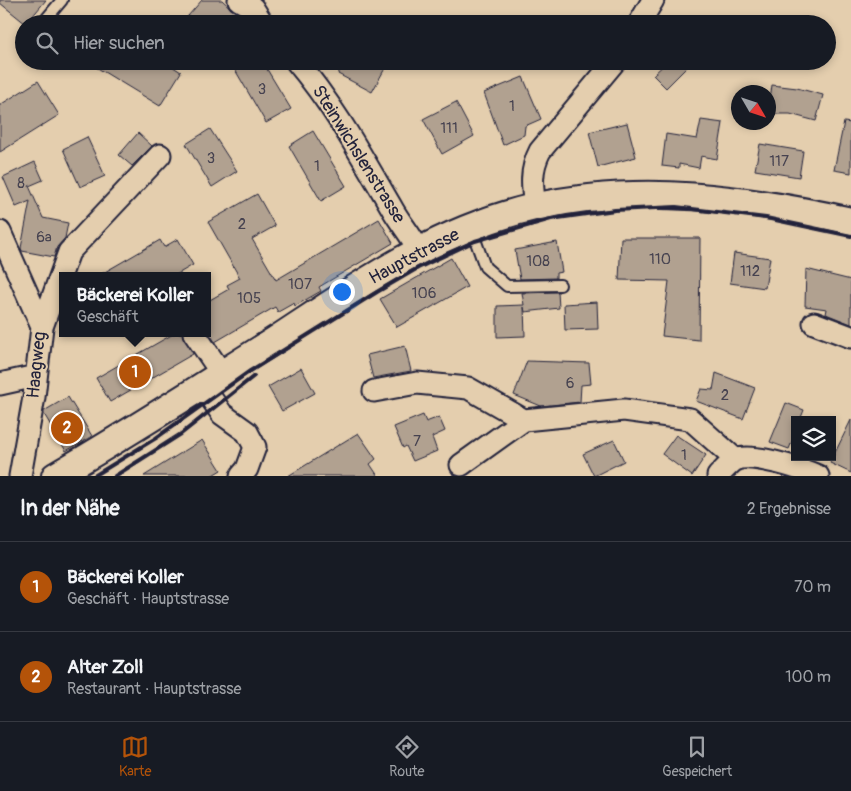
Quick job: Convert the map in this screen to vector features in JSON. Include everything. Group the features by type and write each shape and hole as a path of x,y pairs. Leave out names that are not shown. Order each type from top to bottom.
{"street":[{"path":"644,15 653,0"},
{"name":"Steinwichslenstrasse","path":"304,70 317,86 351,138 396,216 418,249"},
{"path":"535,207 531,180 540,151 608,70"},
{"path":"63,272 69,252 160,155"},
{"name":"Hauptstrasse","path":"55,476 212,380 418,249 470,227 535,207 627,194 676,195 767,204 851,221"},
{"name":"Haagweg","path":"0,232 51,315 36,376 20,476"},
{"path":"51,315 59,287"},
{"path":"814,324 851,337"},
{"path":"196,337 212,380 222,414 247,432 255,447 247,469 241,476"},
{"path":"0,384 36,376"},
{"path":"374,391 417,383 468,388 524,420"},
{"path":"462,465 524,420 624,410 690,419 736,460"},
{"path":"718,476 736,460 757,459 799,467 818,476"}],"lane":[{"path":"50,15 62,0"},
{"path":"470,227 485,267 507,286 560,285"}],"building":[{"path":"0,0 46,0 34,15 15,15 0,3"},
{"path":"202,0 222,0 236,13 234,15 189,15"},
{"path":"101,70 178,70 181,72 160,106"},
{"path":"235,70 267,70 291,109 266,123"},
{"path":"340,70 384,70 372,92 338,74"},
{"path":"658,70 684,70 666,88 653,75"},
{"path":"523,77 541,119 525,126 524,135 503,145 484,93"},
{"path":"38,81 59,115 0,152 0,105"},
{"path":"776,85 797,88 823,95 816,121 790,114 776,114"},
{"path":"456,102 474,136 442,154 423,119"},
{"path":"701,120 723,123 717,159 701,156 699,168 679,164 679,168 662,166 666,134 697,139"},
{"path":"844,122 851,123 851,173 834,170"},
{"path":"627,123 636,157 598,167 589,132"},
{"path":"210,129 237,171 212,187 186,144"},
{"path":"313,131 346,186 321,201 289,146"},
{"path":"138,133 152,146 132,166 119,155"},
{"path":"87,137 105,176 80,187 63,149"},
{"path":"760,144 803,151 799,177 755,170"},
{"path":"35,162 43,180 29,186 43,218 68,223 65,238 57,247 54,257 22,251 30,201 16,207 3,177"},
{"path":"257,194 275,226 252,239 276,280 379,219 393,243 319,287 321,291 295,306 294,303 278,312 275,307 215,342 211,336 211,299 229,289 227,285 240,278 208,222"},
{"path":"621,238 700,238 699,340 662,336 669,281 619,280"},
{"path":"178,239 193,265 181,272 105,272 160,240 164,247"},
{"path":"557,242 562,272 556,273 556,278 520,279 515,250"},
{"path":"734,253 770,258 765,288 730,283"},
{"path":"451,258 467,287 397,327 380,299"},
{"path":"806,269 851,280 851,324 826,314 827,309 805,306"},
{"path":"558,292 559,308 525,312 524,307 525,336 497,337 497,306 524,305 522,293"},
{"path":"597,302 598,329 565,330 564,304"},
{"path":"168,337 184,337 193,354 110,402 96,378"},
{"path":"405,346 411,371 373,378 367,355"},
{"path":"527,361 589,363 591,384 581,385 580,402 541,406 514,395"},
{"path":"301,368 315,393 282,411 268,387"},
{"path":"716,373 755,388 743,419 696,401 701,389 713,390"},
{"path":"68,397 92,436 66,451 44,411"},
{"path":"786,403 804,410 802,416 791,416 791,444 789,449 770,442"},
{"path":"423,415 426,422 439,417 445,431 432,437 437,451 413,461 406,446 403,448 394,427"},
{"path":"851,420 851,473 830,463 831,461 836,461 836,451"},
{"path":"358,433 376,459 370,464 378,476 288,476"},
{"path":"676,435 706,455 692,476 662,454"},
{"path":"202,440 221,470 211,476 144,476"},
{"path":"614,440 624,461 594,476 583,454"}],"railway":[{"path":"94,476 156,438 250,371 377,292 418,268 475,241 551,219 615,210 676,207 766,218 851,236"},
{"path":"115,476 181,434 254,376"}],"place":[{"name":"Bäckerei Koller","path":"135,372"},
{"name":"Alter Zoll","path":"67,428"}]}
